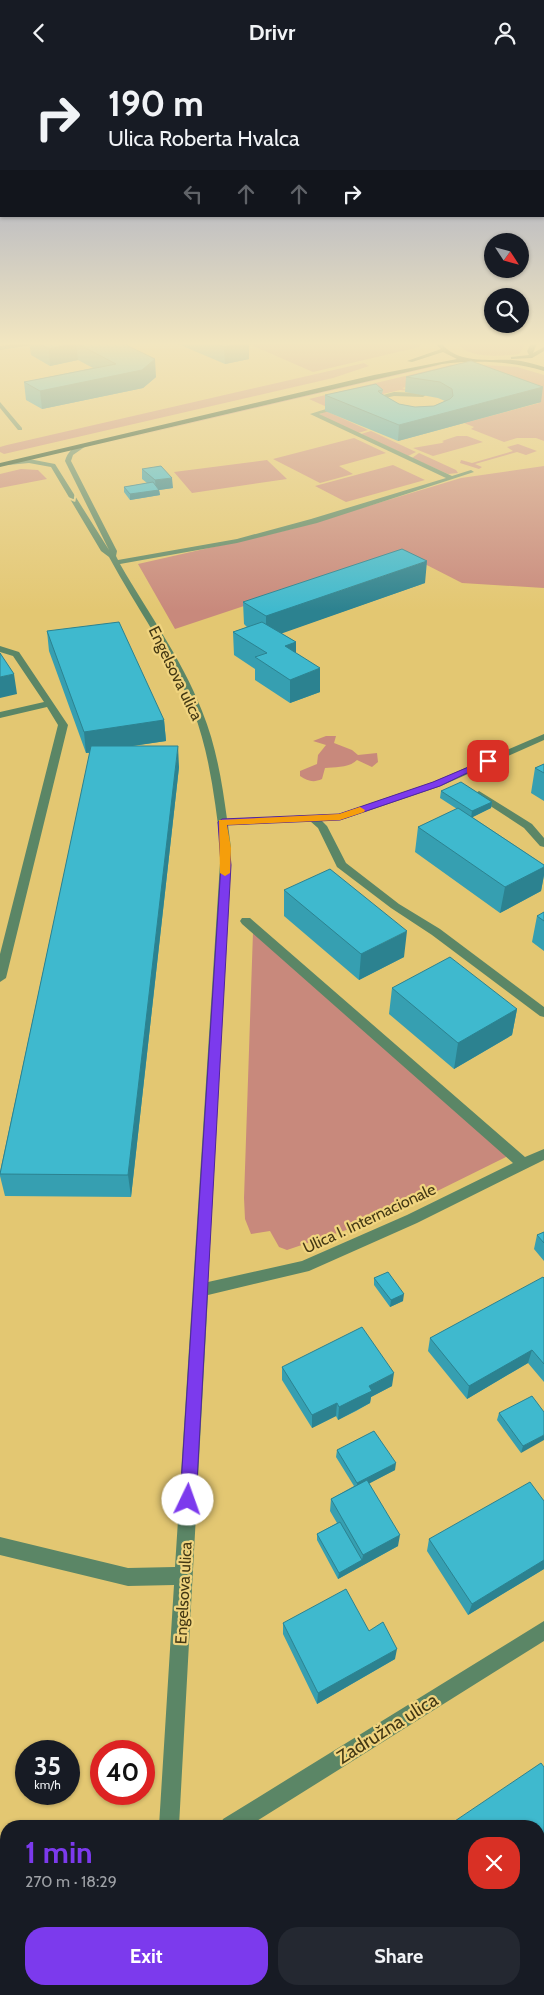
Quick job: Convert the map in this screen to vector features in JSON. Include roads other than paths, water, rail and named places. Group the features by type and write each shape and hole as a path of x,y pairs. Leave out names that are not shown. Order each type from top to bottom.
{"main road":[{"path":"0,458 115,431"},
{"path":"0,465 143,431"}],"street":[{"path":"351,431 452,479"},
{"name":"Engelsova ulica","path":"84,445 70,454 68,461 113,551 113,559 164,644 195,706 206,736 222,822 226,865 169,1820"},
{"path":"8,463 29,461 53,465 105,551 113,559 238,541 314,521 471,472"},
{"path":"0,649 16,654 63,725 0,978"},
{"path":"0,715 49,704"},
{"path":"222,822 340,817 437,784 544,737"},
{"path":"472,790 528,826 544,844"},
{"path":"312,818 322,826 341,865 395,906 450,942 544,1013"},
{"path":"246,921 524,1164"},
{"name":"Ulica I. Internacionale","path":"200,1289 304,1267 412,1219 544,1154"},
{"path":"0,1547 128,1577 184,1576"},
{"name":"Zadružna ulica","path":"240,1820 544,1630"}]}
